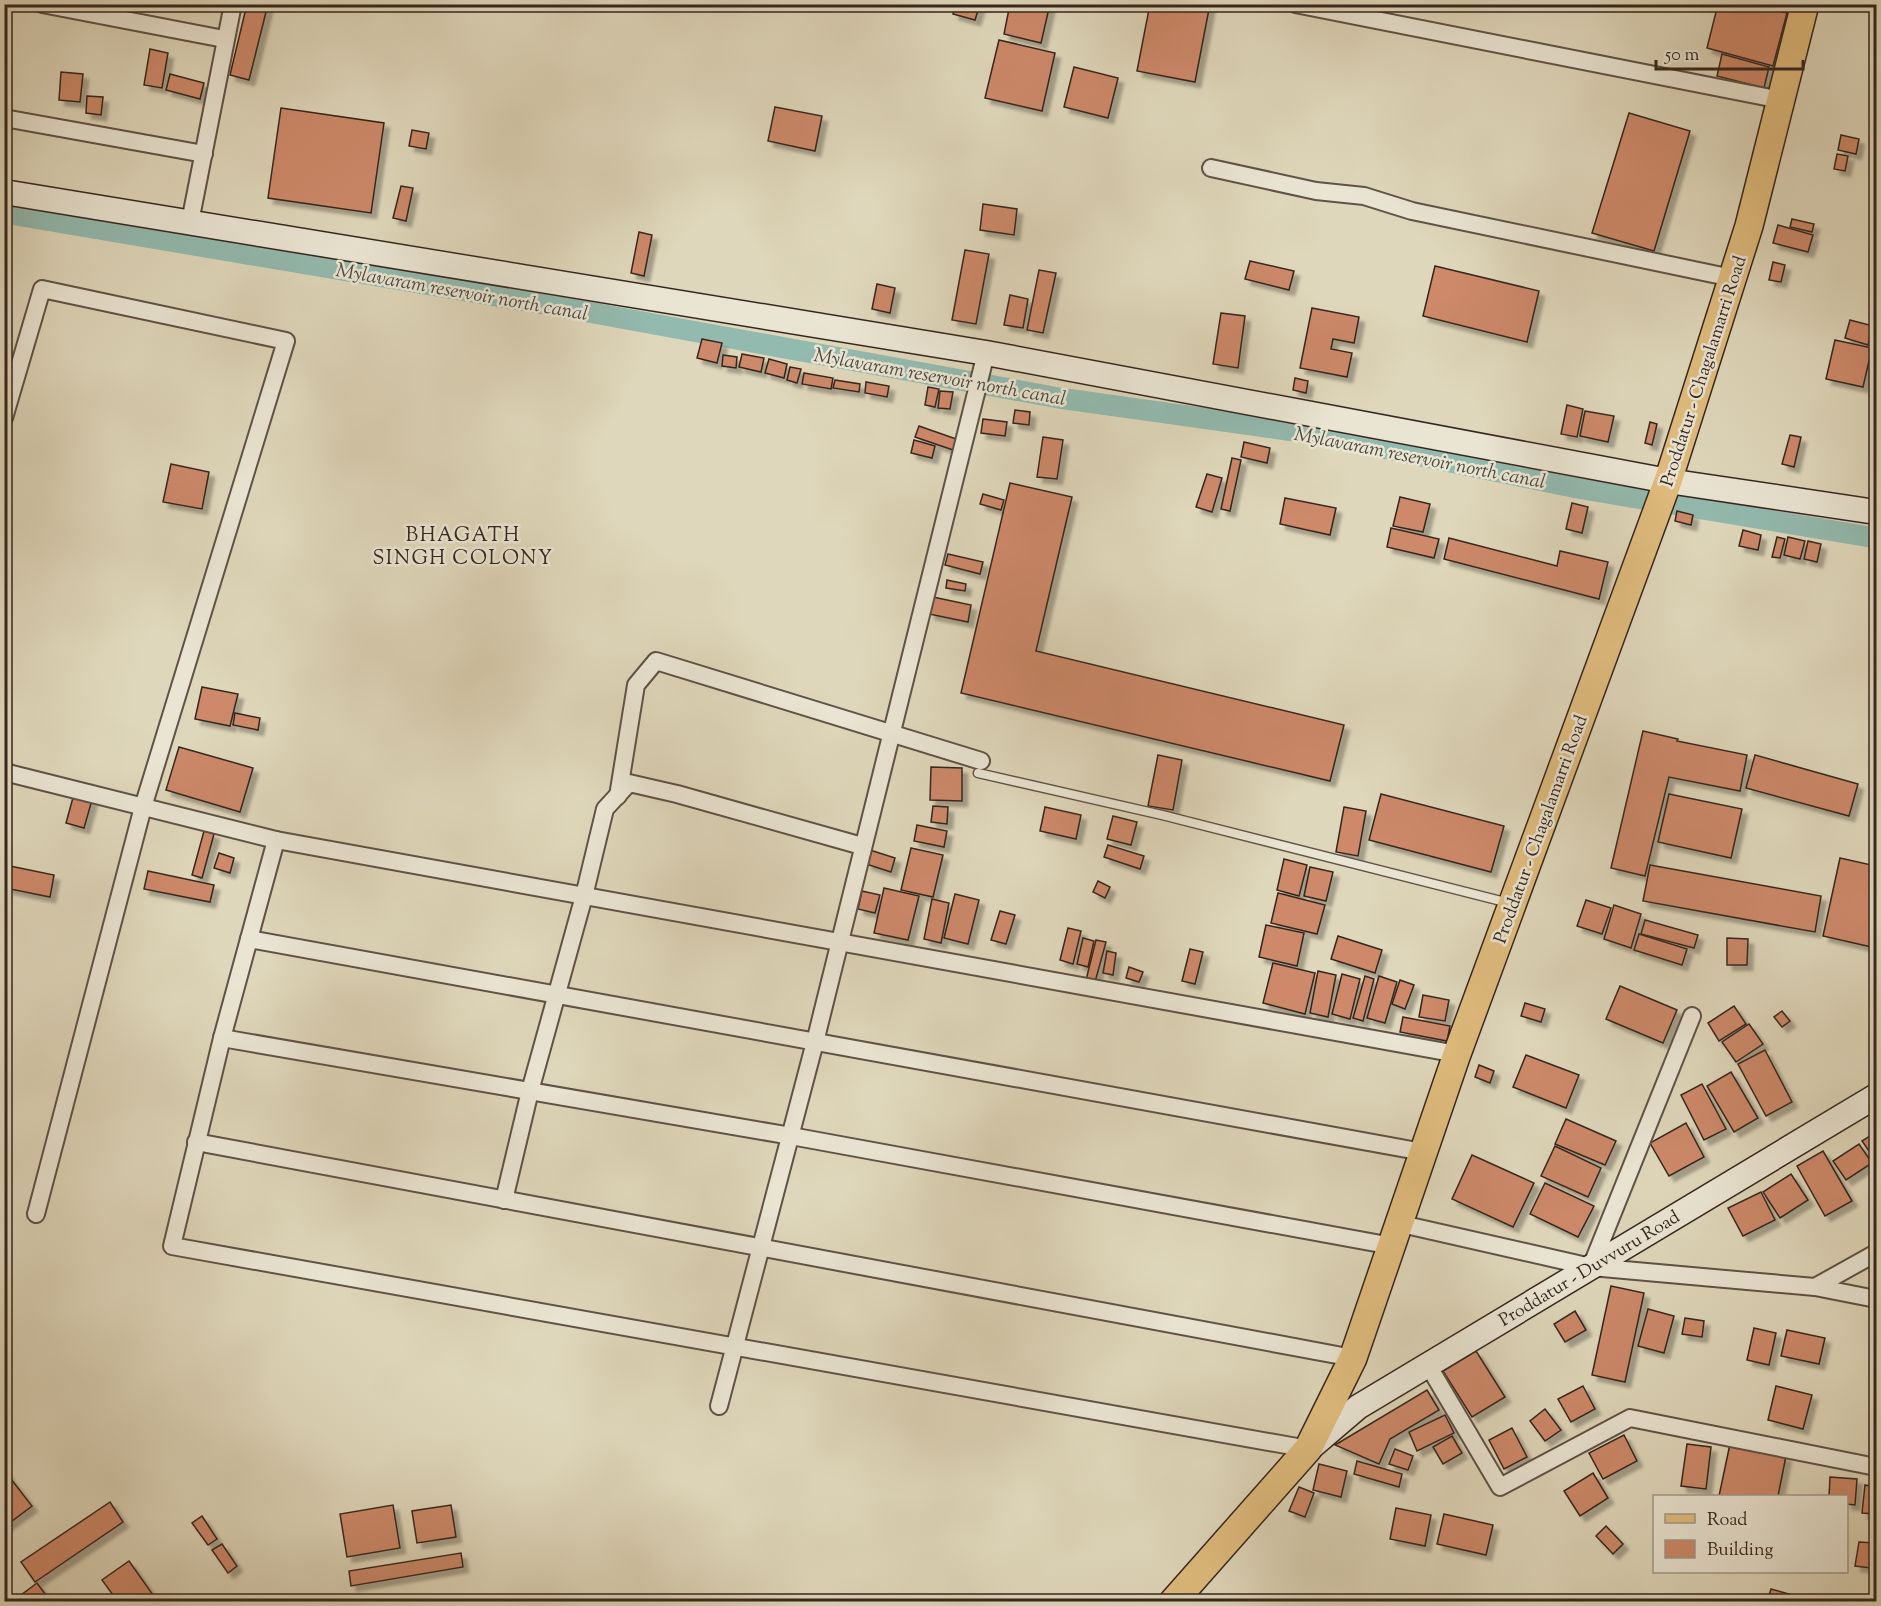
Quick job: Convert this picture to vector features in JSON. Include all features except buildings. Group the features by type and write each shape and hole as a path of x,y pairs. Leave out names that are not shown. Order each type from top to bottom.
{"main road":[{"name":"Proddatur - Chagalamarri Road","path":"1173,1602 1308,1449 1353,1358 1457,1054 1668,481 1749,226 1805,4"},
{"path":"4,192 986,353 1668,481 1876,512"},
{"name":"Proddatur - Duvvuru Road","path":"1308,1449 1358,1407 1876,1096"}],"street":[{"path":"42,4 224,39"},
{"path":"190,222 224,39 233,4"},
{"path":"1295,4 1781,100"},
{"path":"4,118 204,154"},
{"path":"1211,168 1316,191 1364,196 1412,211 1732,278"},
{"path":"4,418 42,289 286,341 143,807 36,1214"},
{"path":"719,1406 815,1042 890,732 986,353"},
{"path":"618,796 636,685 656,661 890,732 979,767"},
{"path":"4,772 276,840 1457,1054"},
{"path":"504,1200 530,1091 584,896 605,809 629,783 862,846"},
{"path":"276,840 222,1038 172,1246 1308,1449"},
{"path":"249,939 1423,1152"},
{"path":"1591,1267 1692,1016"},
{"path":"222,1038 791,1136 1591,1267 1815,1287 1876,1299"},
{"path":"196,1142 1353,1358"},
{"path":"1815,1287 1876,1253"},
{"path":"1428,1365 1500,1487 1630,1418 1876,1467"}],"lane":[{"path":"979,767 1512,904"}],"waterway":[{"name":"Mylavaram reservoir north canal","path":"4,213 555,306 1059,398 1315,434 1577,488 1876,538"}],"district":[{"name":"BHAGATH SINGH COLONY","path":"463,546"}]}
